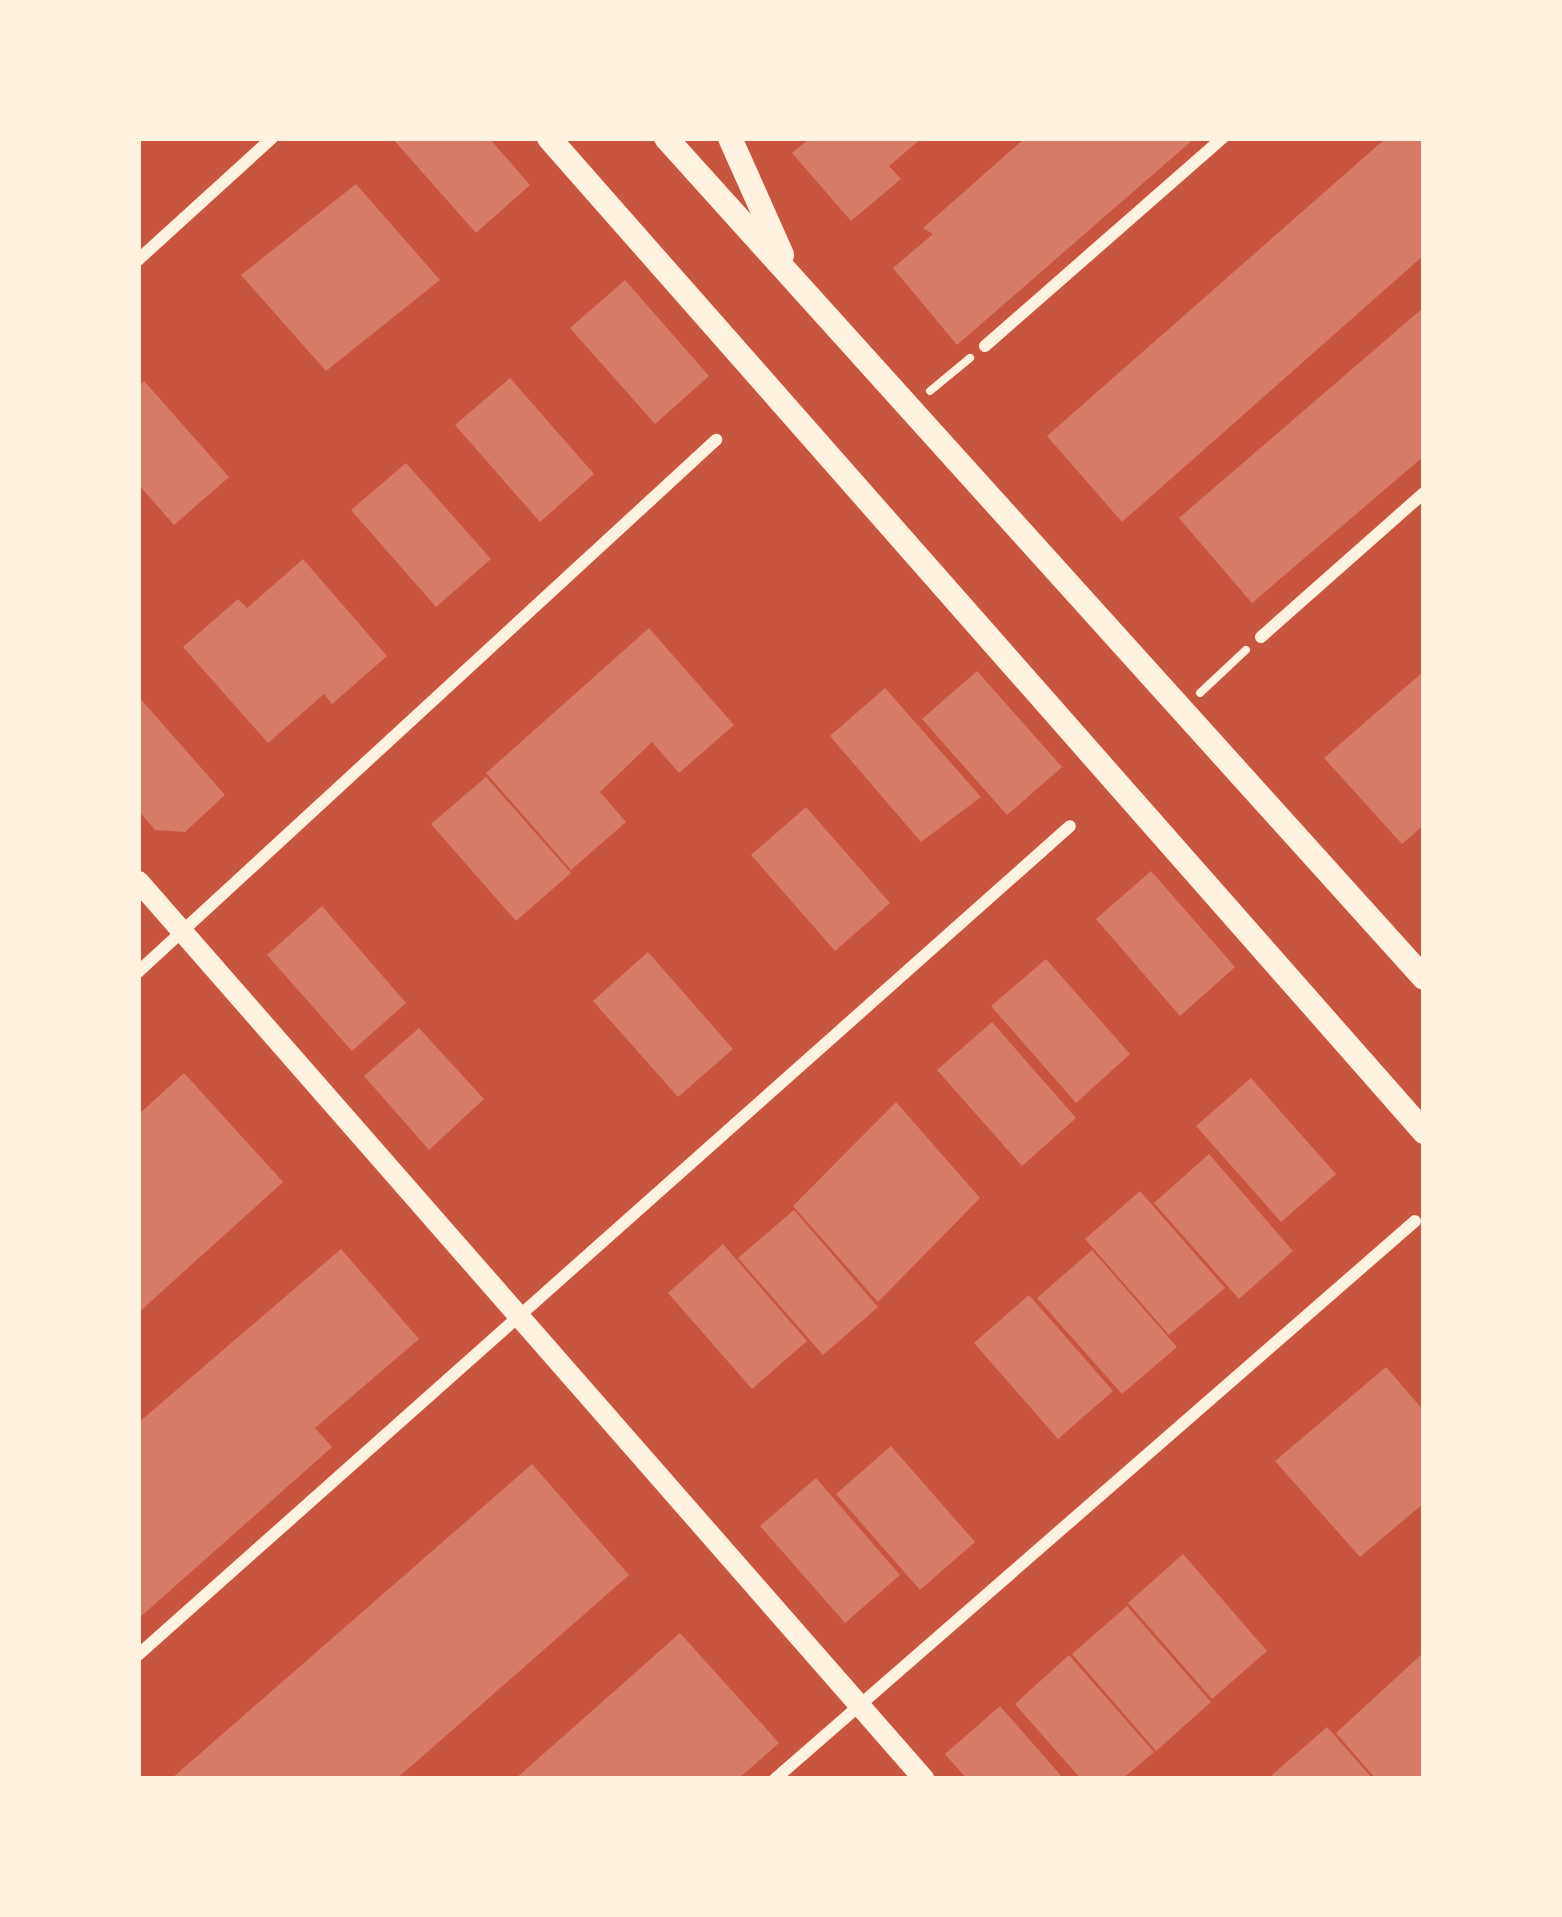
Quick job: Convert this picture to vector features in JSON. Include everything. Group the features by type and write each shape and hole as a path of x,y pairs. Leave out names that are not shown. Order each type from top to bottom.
{"main road":[{"path":"550,138 1424,1132"},
{"path":"666,138 1424,978"},
{"path":"730,138 793,279"}],"street":[{"path":"138,260 272,138"},
{"path":"985,346 1223,138"},
{"path":"138,971 716,440"},
{"path":"1261,637 1424,493"},
{"path":"138,1655 1070,826"},
{"path":"138,881 924,1779"},
{"path":"775,1779 1415,1221"}],"path":[{"path":"909,408 985,346"},
{"path":"1183,710 1261,637"}],"building":[{"path":"392,138 489,138 530,185 476,233"},
{"path":"810,138 922,138 889,166 901,179 851,221 792,153"},
{"path":"1025,138 1195,138 957,345 893,268 933,234 923,228"},
{"path":"1386,138 1424,138 1424,255 1122,522 1047,436"},
{"path":"356,184 440,280 326,371 241,275"},
{"path":"625,280 709,376 655,424 570,328"},
{"path":"1424,307 1424,456 1252,603 1179,518"},
{"path":"510,378 594,474 540,522 455,425"},
{"path":"144,381 229,477 174,525 138,484 138,387"},
{"path":"406,463 491,559 436,607 351,510"},
{"path":"303,559 387,656 332,704 324,694 268,743 183,647 238,599 247,608"},
{"path":"649,628 734,725 679,773 652,742 600,792 626,822 571,870 486,773"},
{"path":"977,671 1062,767 1007,815 922,719"},
{"path":"1424,671 1424,825 1402,844 1324,758"},
{"path":"885,688 981,797 921,842 830,736"},
{"path":"138,696 225,795 185,832 155,830 138,810"},
{"path":"486,777 571,873 516,921 431,824"},
{"path":"806,807 890,903 835,951 751,855"},
{"path":"1151,871 1235,967 1180,1016 1096,919"},
{"path":"322,906 406,1003 352,1051 267,955"},
{"path":"648,952 733,1049 678,1097 593,1001"},
{"path":"1046,959 1130,1054 1076,1103 991,1006"},
{"path":"992,1022 1076,1118 1022,1166 937,1070"},
{"path":"419,1028 484,1099 429,1150 364,1076"},
{"path":"184,1073 283,1182 138,1313 138,1115"},
{"path":"1251,1078 1336,1174 1281,1222 1196,1126"},
{"path":"896,1102 980,1198 878,1302 793,1206"},
{"path":"1209,1154 1293,1251 1239,1299 1154,1203"},
{"path":"1140,1191 1225,1288 1169,1335 1085,1239"},
{"path":"794,1210 878,1307 823,1355 738,1258"},
{"path":"723,1244 807,1341 752,1389 668,1293"},
{"path":"341,1249 419,1339 315,1428 332,1447 138,1619 138,1423"},
{"path":"1092,1250 1177,1347 1122,1394 1037,1298"},
{"path":"1029,1295 1113,1391 1058,1439 974,1343"},
{"path":"1386,1367 1424,1411 1424,1503 1360,1557 1275,1461"},
{"path":"891,1446 975,1542 920,1590 836,1494"},
{"path":"532,1464 629,1575 416,1762 396,1779 171,1779"},
{"path":"816,1478 900,1575 845,1623 760,1526"},
{"path":"1183,1554 1267,1651 1212,1699 1128,1603"},
{"path":"1127,1606 1211,1702 1156,1751 1072,1654"},
{"path":"680,1633 779,1743 738,1779 515,1779"},
{"path":"1424,1652 1424,1779 1376,1779 1336,1733"},
{"path":"1069,1655 1154,1752 1122,1779 1081,1779 1015,1704"},
{"path":"1000,1706 1064,1779 967,1779 945,1754"},
{"path":"1327,1727 1373,1779 1276,1779 1272,1775"}]}
